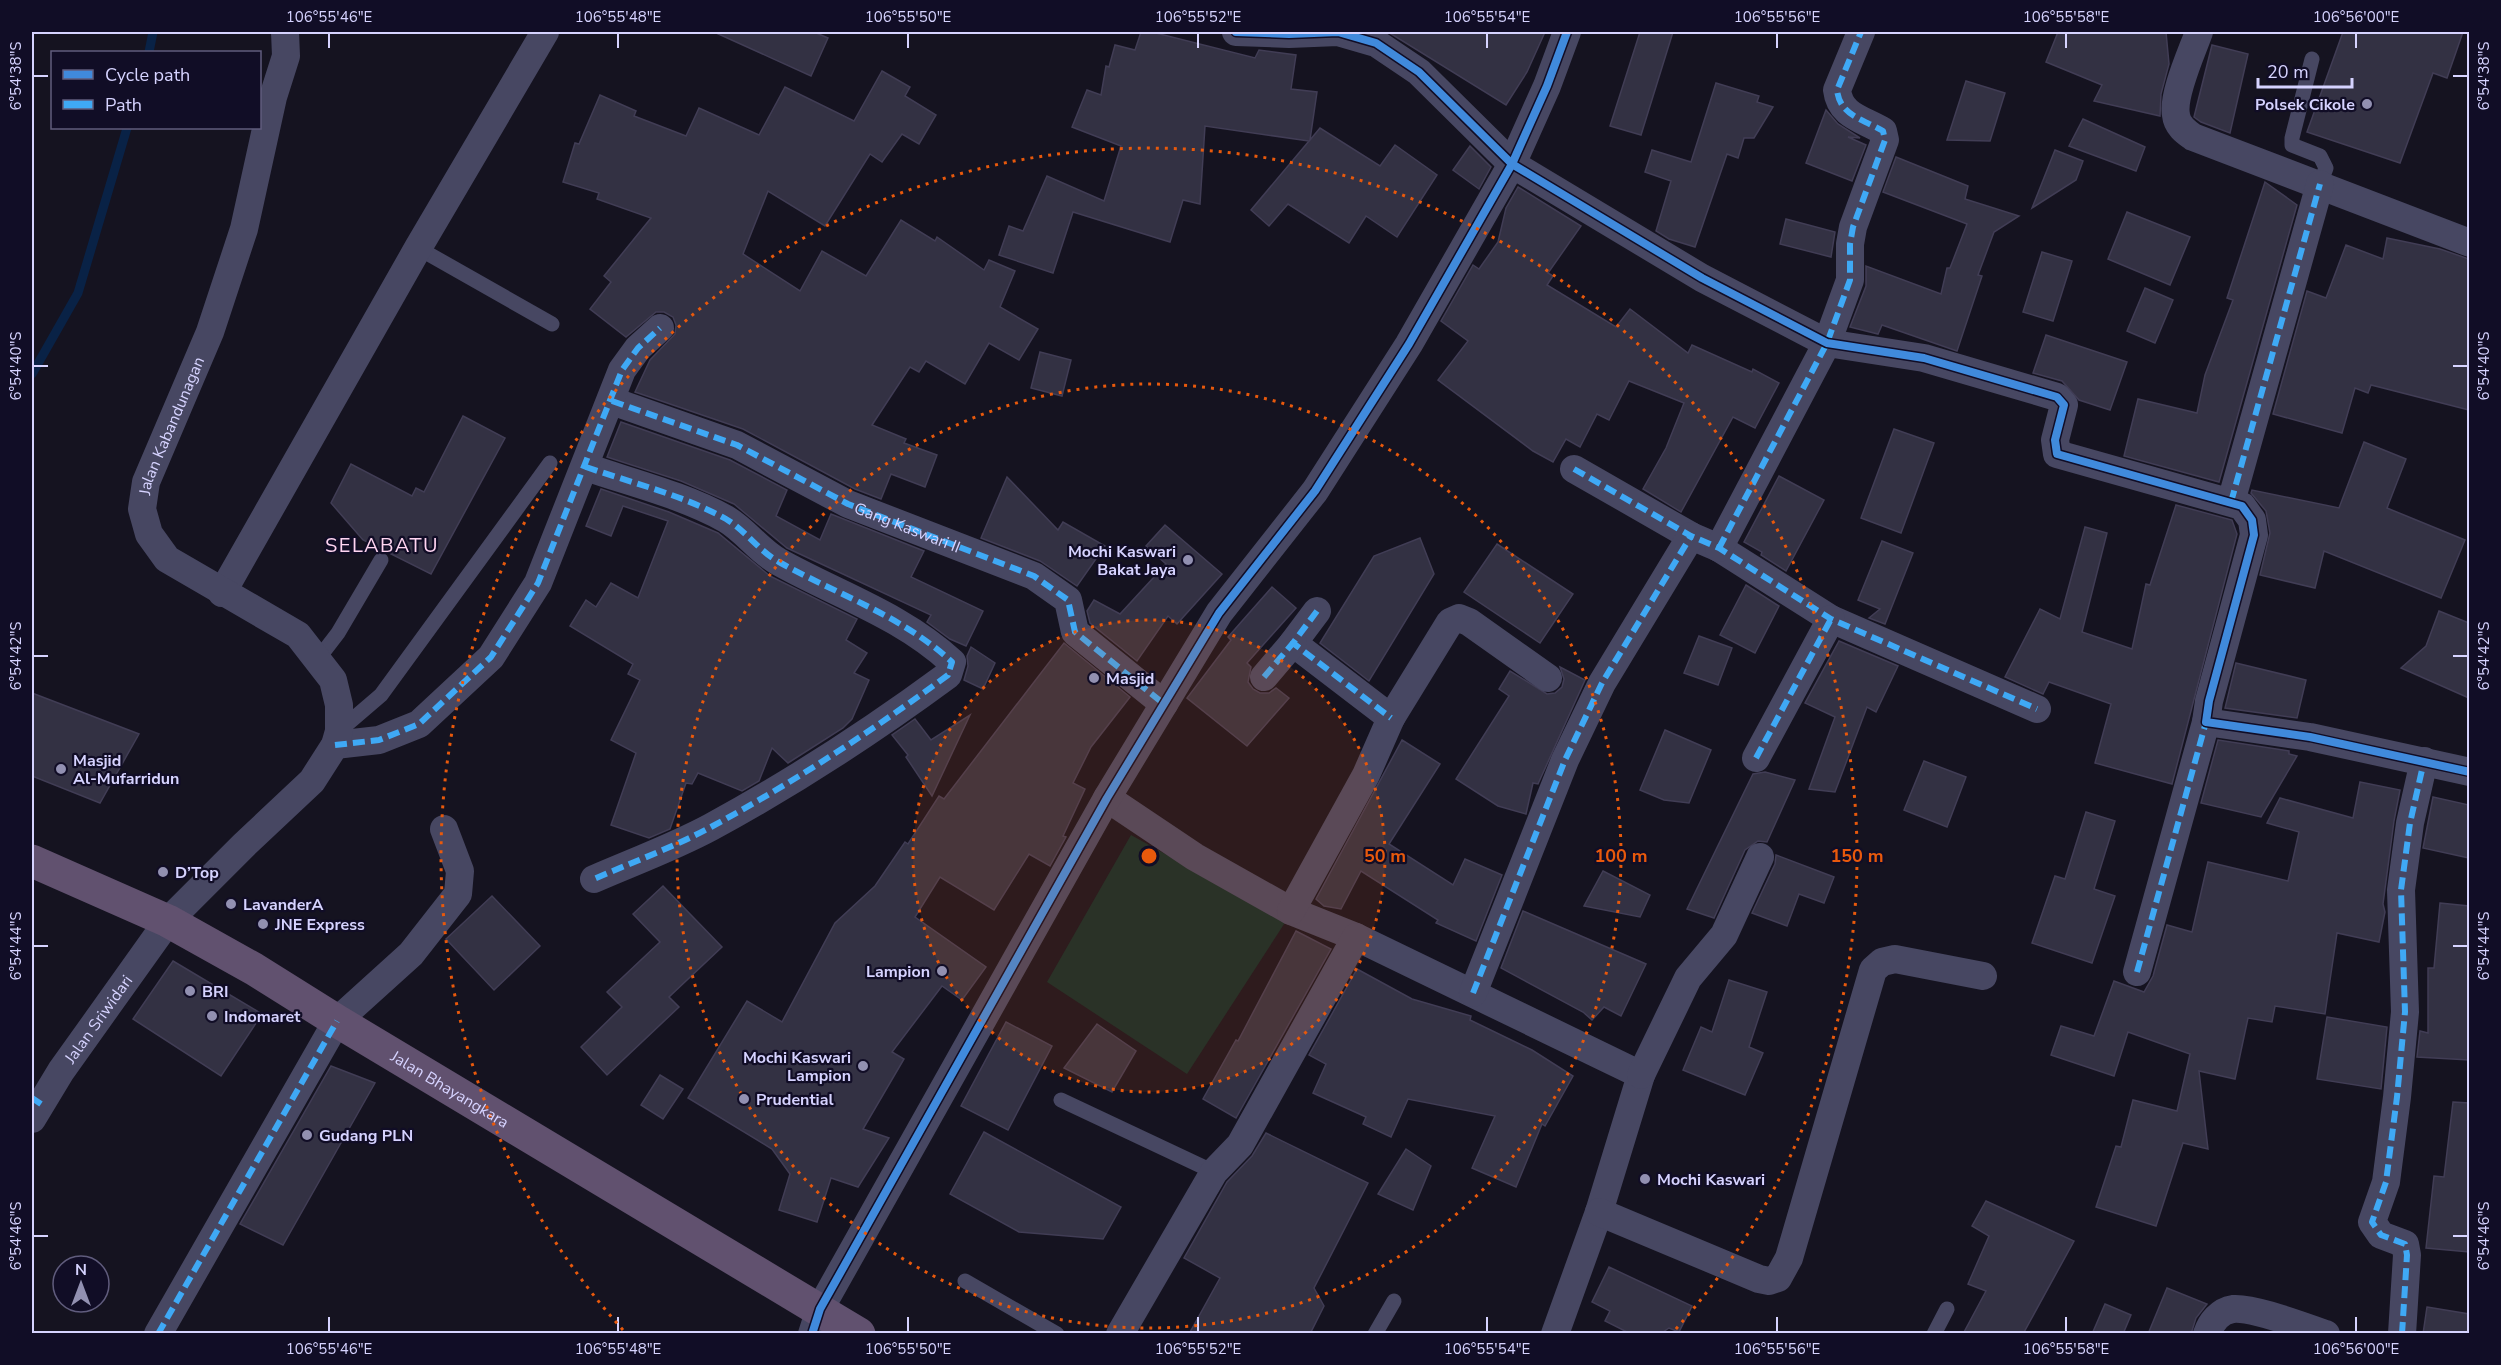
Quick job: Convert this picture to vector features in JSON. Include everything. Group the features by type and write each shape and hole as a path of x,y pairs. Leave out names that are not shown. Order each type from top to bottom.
{"highway":[{"name":"Jalan Bhayangkara","path":"32,861 168,921 254,969 816,1321 860,1334"}],"street":[{"name":"Jalan Kabandunagan","path":"285,32 286,56 273,97 244,229 210,332 154,460 146,482 142,509 149,534 167,559 222,593 298,635 333,680 339,705 337,738"},
{"path":"222,593 418,248 545,32"},
{"path":"1236,32 1289,34 1338,32 1376,43 1419,72 1512,164 1702,278 1827,343 1924,358 2057,398 2064,405 2055,440 2057,454 2242,507 2252,520 2254,535 2138,972"},
{"path":"816,1321 1107,798 1219,613 1315,491 1409,344 1512,164 1547,86 1567,32"},
{"path":"1719,548 1827,343 1850,280 1850,244 1853,227 1885,140 1883,131 1847,113 1838,99 1837,90 1861,32"},
{"path":"2199,32 2178,98 2176,115 2182,129 2193,137 2469,243"},
{"path":"2231,502 2320,184"},
{"path":"168,921 244,844 312,781 337,738 379,740 419,724 491,657 538,583 586,467 622,370 629,359 660,328"},
{"name":"Gang Kaswari II","path":"612,401 737,446 848,504 1034,576 1068,600 1075,632 1164,704"},
{"path":"586,467 704,508 727,520 776,561 879,612 928,640 951,662 952,668 948,675 894,715 820,765 709,828 594,879"},
{"path":"1574,469 1691,536 1719,548 1832,619 2037,709"},
{"path":"1473,993 1565,760 1602,683 1691,536"},
{"path":"1264,676 1317,611"},
{"path":"1291,911 1366,775 1392,718 1450,622 1459,618 1488,634 1548,678"},
{"path":"1756,758 1832,619"},
{"path":"1293,643 1392,718"},
{"path":"2206,722 2310,737 2424,760 2469,772"},
{"path":"2402,1334 2407,1255 2405,1244 2381,1235 2372,1222 2386,1182 2397,1097 2405,1012 2401,890 2410,823 2424,760"},
{"path":"1107,798 1195,856 1291,911 1356,937 1641,1075"},
{"path":"158,1334 337,1021 411,954 458,894 460,871 444,829"},
{"path":"1555,1334 1599,1212 1641,1075 1688,978 1724,935 1760,857"},
{"name":"Jalan Sriwidari","path":"35,1107 168,921"},
{"path":"1120,1334 1214,1172 1240,1145 1356,937"},
{"path":"1599,1212 1759,1279 1769,1281 1778,1278 1789,1258 1873,970 1882,962 1894,959 1983,976"},
{"path":"2207,1334 2210,1323 2221,1314 2233,1309 2248,1311 2326,1334"}],"lane":[{"path":"2312,59 2292,145 2320,156 2326,168 2320,184"},
{"path":"418,248 552,324"},
{"path":"337,738 381,695 550,463"},
{"path":"318,659 338,633 381,560"},
{"path":"1061,1100 1214,1172"},
{"path":"964,1281 1058,1334"},
{"path":"1375,1334 1394,1301"},
{"path":"1934,1334 1947,1309"}],"green space":[{"path":"1131,835 1286,921 1187,1074 1047,982"}],"building":[{"path":"714,32 814,32 828,38 811,76"},
{"path":"1141,32 1152,32 1255,58 1259,50 1296,55 1291,89 1317,92 1310,140 1320,128 1380,166 1395,145 1437,175 1397,237 1366,216 1349,243 1288,204 1269,226 1251,210 1309,141 1205,126 1200,204 1183,200 1170,242 1073,212 1053,273 999,255 1009,226 1023,231 1047,176 1104,201 1121,146 1072,127 1087,90 1101,95 1106,66 1109,67 1115,45 1135,50"},
{"path":"1388,32 1545,32 1527,72 1506,105"},
{"path":"1640,32 1673,32 1641,135 1610,126"},
{"path":"2058,32 2166,32 2169,64 2161,94 2160,116 2094,101 2102,85 2046,62"},
{"path":"2343,32 2463,32 2447,78 2433,73 2400,163 2307,132"},
{"path":"2212,45 2248,54 2230,133 2194,117"},
{"path":"882,71 910,87 905,96 936,115 919,144 902,134 882,162 870,154 825,226 768,191 743,254 800,291 822,251 866,276 901,220 935,241 937,237 984,270 989,260 1015,271 1000,307 1038,329 1019,360 989,343 965,384 926,361 919,372 910,367 872,425 906,439 904,443 937,455 925,487 891,474 881,499 855,489 743,429 635,392 650,360 675,334 676,325 673,317 664,312 656,312 626,337 590,309 611,282 604,276 651,218 597,199 599,193 563,182 575,143 579,144 600,95 636,111 634,116 686,136 699,108 759,135 785,87 854,121"},
{"path":"1966,81 2005,93 1990,141 1947,140"},
{"path":"1716,83 1759,96 1757,102 1773,107 1754,138 1744,138 1738,158 1727,154 1695,247 1669,239 1656,231 1671,181 1645,172 1652,150 1691,162"},
{"path":"1826,110 1838,124 1860,138 1848,137 1866,145 1852,181 1806,163"},
{"path":"2083,119 2145,147 2136,171 2069,146"},
{"path":"1470,146 1491,167 1479,189 1453,170"},
{"path":"2055,150 2083,161 2076,180 2032,208"},
{"path":"1896,157 1968,186 1965,199 2019,216 1994,232 1978,275 1982,276 1957,351 1882,325 1878,334 1850,327 1866,286 1866,266 1941,294 1947,268 1950,268 1967,224 1883,192"},
{"path":"2265,182 2297,205 2219,482 2124,456 2138,399 2197,413 2205,375 2233,300 2227,298"},
{"path":"1518,187 1581,226 1548,273 1553,276 1547,285 1616,327 1630,309 1688,353 1692,345 1752,372 1753,369 1779,383 1755,428 1733,417 1681,512 1643,489 1666,448 1684,403 1629,381 1609,420 1597,414 1580,447 1566,439 1553,462 1533,451 1438,380 1468,341 1441,321 1473,265 1479,269 1498,242 1506,208"},
{"path":"2127,212 2190,237 2170,285 2108,259"},
{"path":"1786,219 1835,232 1831,257 1780,244"},
{"path":"2387,238 2440,249 2469,259 2469,410 2371,385 2368,393 2355,388 2342,433 2273,414 2307,291 2326,298 2346,245 2383,259"},
{"path":"2042,252 2072,261 2053,321 2023,312"},
{"path":"2145,288 2173,300 2155,343 2127,331"},
{"path":"2046,335 2127,362 2110,410 2079,400 2062,381 2033,373"},
{"path":"1040,352 1071,360 1062,396 1031,388"},
{"path":"463,416 505,438 431,574 363,540 331,503 351,464 412,496 416,488 424,492"},
{"path":"621,422 730,460 787,490 776,516 820,540 831,514 924,551 911,577 983,611 966,646 950,639 927,622 931,615 787,548 734,504 681,481 607,457"},
{"path":"1894,429 1934,443 1901,533 1861,518"},
{"path":"2364,442 2406,459 2387,508 2465,540 2441,598 2324,551 2315,588 2260,575 2270,533 2266,511 2251,493 2252,490 2339,508"},
{"path":"1779,476 1824,500 1786,571 1761,555 1762,552 1744,542"},
{"path":"1007,477 1058,530 1063,522 1105,546 1077,586 1040,561 981,538"},
{"path":"601,489 669,512 718,533 770,576 857,619 846,640 867,653 854,673 869,680 852,719 843,728 788,763 772,748 759,781 742,791 698,773 692,784 686,783 670,829 649,838 611,825 636,753 611,740 640,680 628,674 633,664 570,626 586,600 596,607 611,583 638,598 668,521 623,506 611,536 586,526"},
{"path":"2176,505 2232,520 2237,534 2172,784 2095,763 2111,704 2049,682 2043,694 2005,677 2040,609 2060,619 2085,527 2107,533 2082,632 2132,649 2146,584 2150,585"},
{"path":"1165,525 1222,574 1177,624 1168,616 1137,661 1090,623 1087,611 1094,600 1120,614 1166,564 1146,546"},
{"path":"1420,538 1434,574 1369,681 1320,643 1374,556"},
{"path":"1882,541 1913,553 1885,624 1869,618 1880,609 1858,600"},
{"path":"1497,544 1573,594 1540,643 1464,592"},
{"path":"1746,585 1779,606 1755,653 1720,635"},
{"path":"1272,587 1296,608 1247,663 1251,667 1248,682 1260,693 1269,693 1276,688 1289,698 1247,746 1187,698 1231,640 1228,637"},
{"path":"2439,611 2469,623 2469,698 2401,668 2426,646"},
{"path":"1699,636 1732,648 1718,685 1684,673"},
{"path":"1839,641 1898,666 1876,712 1867,707 1835,792 1809,789 1835,717 1805,703"},
{"path":"1064,643 1130,697 1091,747 1073,783 1085,789 1063,836 1066,837 1050,866 1029,854 994,910 940,877 915,917 986,967 962,1000 942,986 892,1052 904,1059 863,1129 889,1138 858,1187 831,1178 817,1222 779,1210 790,1174 772,1149 688,1098 747,1001 782,1022 835,923 875,886 905,842 908,844 939,796 944,799"},
{"path":"971,647 995,663 983,689 964,680 968,666 967,656"},
{"path":"2236,663 2306,680 2297,718 2225,708"},
{"path":"1560,667 1585,680 1538,784 1533,783 1526,814 1498,806 1456,779 1509,696 1499,689 1510,671 1547,694 1555,693 1562,687 1564,679"},
{"path":"32,693 139,734 100,803 32,776"},
{"path":"970,715 932,796 906,757 908,755 892,735 915,719 931,740"},
{"path":"1665,730 1711,750 1689,803 1664,800 1640,790"},
{"path":"1402,740 1440,764 1389,844 1453,885 1465,859 1502,875 1476,941 1436,923 1438,920 1361,871 1341,909 1324,906 1316,899"},
{"path":"2218,740 2289,751 2289,754 2297,756 2261,817 2201,803"},
{"path":"1924,761 1966,777 1947,827 1904,810"},
{"path":"1765,772 1795,780 1767,842 1758,841 1745,850 1714,918 1687,909 1753,774"},
{"path":"2360,782 2400,790 2383,904 2385,912 2379,942 2337,933 2325,1014 2275,1006 2272,1022 2248,1018 2235,1079 2199,1071 2208,1149 2183,1143 2156,1226 2096,1207 2116,1146 2121,1147 2133,1100 2177,1111 2190,1054 2128,1032 2114,1076 2051,1055 2061,1026 2094,1036 2114,981 2144,992 2153,976 2167,925 2192,932 2208,862 2288,881 2299,832 2267,823 2280,798 2353,818"},
{"path":"2433,797 2469,805 2469,858 2423,848"},
{"path":"2086,812 2115,821 2094,889 2115,896 2092,963 2032,943 2055,876 2065,879"},
{"path":"1776,855 1834,877 1824,903 1799,894 1787,926 1752,913 1775,864"},
{"path":"1603,871 1650,895 1640,917 1584,906"},
{"path":"663,886 722,947 669,997 679,1007 607,1075 581,1047 622,1007 607,992 660,942 633,914"},
{"path":"492,896 540,946 494,990 446,939"},
{"path":"2440,903 2469,906 2469,1060 2417,1057 2420,1031 2428,1033 2428,968 2434,968"},
{"path":"1523,911 1646,964 1621,1016 1604,1007 1592,1020 1583,1012 1501,968"},
{"path":"1296,931 1331,949 1236,1118 1203,1099 1236,1040 1238,1041"},
{"path":"173,961 262,1014 221,1076 133,1019"},
{"path":"1357,969 1412,999 1471,1016 1470,1020 1532,1050 1573,1076 1545,1126 1542,1124 1516,1187 1472,1168 1495,1116 1408,1099 1391,1137 1363,1124 1366,1117 1313,1093 1326,1064 1309,1055"},
{"path":"1729,980 1767,992 1749,1047 1763,1053 1745,1095 1683,1070 1701,1027 1712,1032"},
{"path":"2327,1017 2387,1027 2381,1089 2317,1079"},
{"path":"1006,1022 1052,1046 1008,1130 961,1106"},
{"path":"1097,1024 1136,1051 1112,1092 1064,1068"},
{"path":"331,1066 375,1083 283,1245 240,1224"},
{"path":"660,1075 683,1089 663,1119 641,1105"},
{"path":"2453,1102 2469,1103 2469,1252 2426,1248 2434,1176 2444,1177"},
{"path":"984,1132 1121,1207 1103,1239 1019,1232 950,1194"},
{"path":"1266,1133 1368,1183 1314,1288 1324,1306 1310,1334 1189,1334 1220,1278 1184,1258 1227,1182 1252,1156"},
{"path":"1406,1149 1431,1166 1413,1210 1378,1194"},
{"path":"1986,1201 2074,1241 2023,1334 1963,1334 1986,1291 1968,1284 1989,1236 1972,1226"},
{"path":"1609,1267 1692,1306 1679,1332 1669,1328 1660,1334 1631,1334 1605,1321 1610,1311 1592,1302"},
{"path":"2167,1288 2207,1304 2196,1318 2191,1334 2148,1334"},
{"path":"2105,1304 2131,1315 2123,1334 2092,1334"},
{"path":"2427,1307 2469,1314 2469,1334 2423,1334"}],"waterway":[{"path":"149,51 153,32"},
{"path":"32,374 78,293 127,129"}],"marked path":[{"path":"1719,548 1827,343 1850,280 1850,244 1853,227 1885,140 1883,131 1854,116 1839,99 1837,90 1861,32"},
{"path":"2231,502 2320,184"},
{"path":"335,745 379,740 419,724 491,657 538,583 622,370 638,348 660,328"},
{"path":"612,401 737,445 848,504 1034,576 1068,600 1075,632 1164,704"},
{"path":"586,467 675,496 726,519 779,562 890,618 912,631 952,662 948,675 919,696 832,755 772,792 697,834 594,879"},
{"path":"1574,469 1691,536 1719,548 1831,619 2037,709"},
{"path":"1473,993 1565,760 1602,683 1691,536"},
{"path":"1317,611 1293,643 1391,718"},
{"path":"1756,758 1831,619"},
{"path":"1264,677 1293,643"},
{"path":"2137,972 2206,722"},
{"path":"2402,1334 2407,1255 2405,1244 2381,1235 2372,1222 2386,1182 2397,1097 2405,1012 2401,890 2410,823 2424,761"},
{"path":"158,1334 337,1021"},
{"path":"32,1098 41,1104"}],"cycle path":[{"path":"1236,32 1289,34 1338,32 1376,43 1419,72 1512,164 1702,278 1827,343 1924,358 2057,397 2064,405 2055,440 2057,454 2242,506 2252,520 2254,535 2209,701 2206,722 2310,737 2470,772"},
{"path":"812,1334 820,1309 1107,798 1219,613 1315,491 1409,344 1512,164 1547,86 1567,32"}],"place":[{"name":"Polsek Cikole","path":"2367,104"},
{"name":"Mochi Kaswari Bakat Jaya","path":"1188,560"},
{"name":"Masjid","path":"1094,678"},
{"name":"Masjid Al-Mufarridun","path":"61,769"},
{"name":"D’Top","path":"163,872"},
{"name":"LavanderA","path":"231,904"},
{"name":"JNE Express","path":"263,924"},
{"name":"Lampion","path":"942,971"},
{"name":"BRI","path":"190,991"},
{"name":"Indomaret","path":"212,1016"},
{"name":"Mochi Kaswari Lampion","path":"863,1066"},
{"name":"Prudential","path":"744,1099"},
{"name":"Gudang PLN","path":"307,1135"},
{"name":"Mochi Kaswari","path":"1645,1179"}],"district":[{"name":"SELABATU","path":"382,545"}]}
